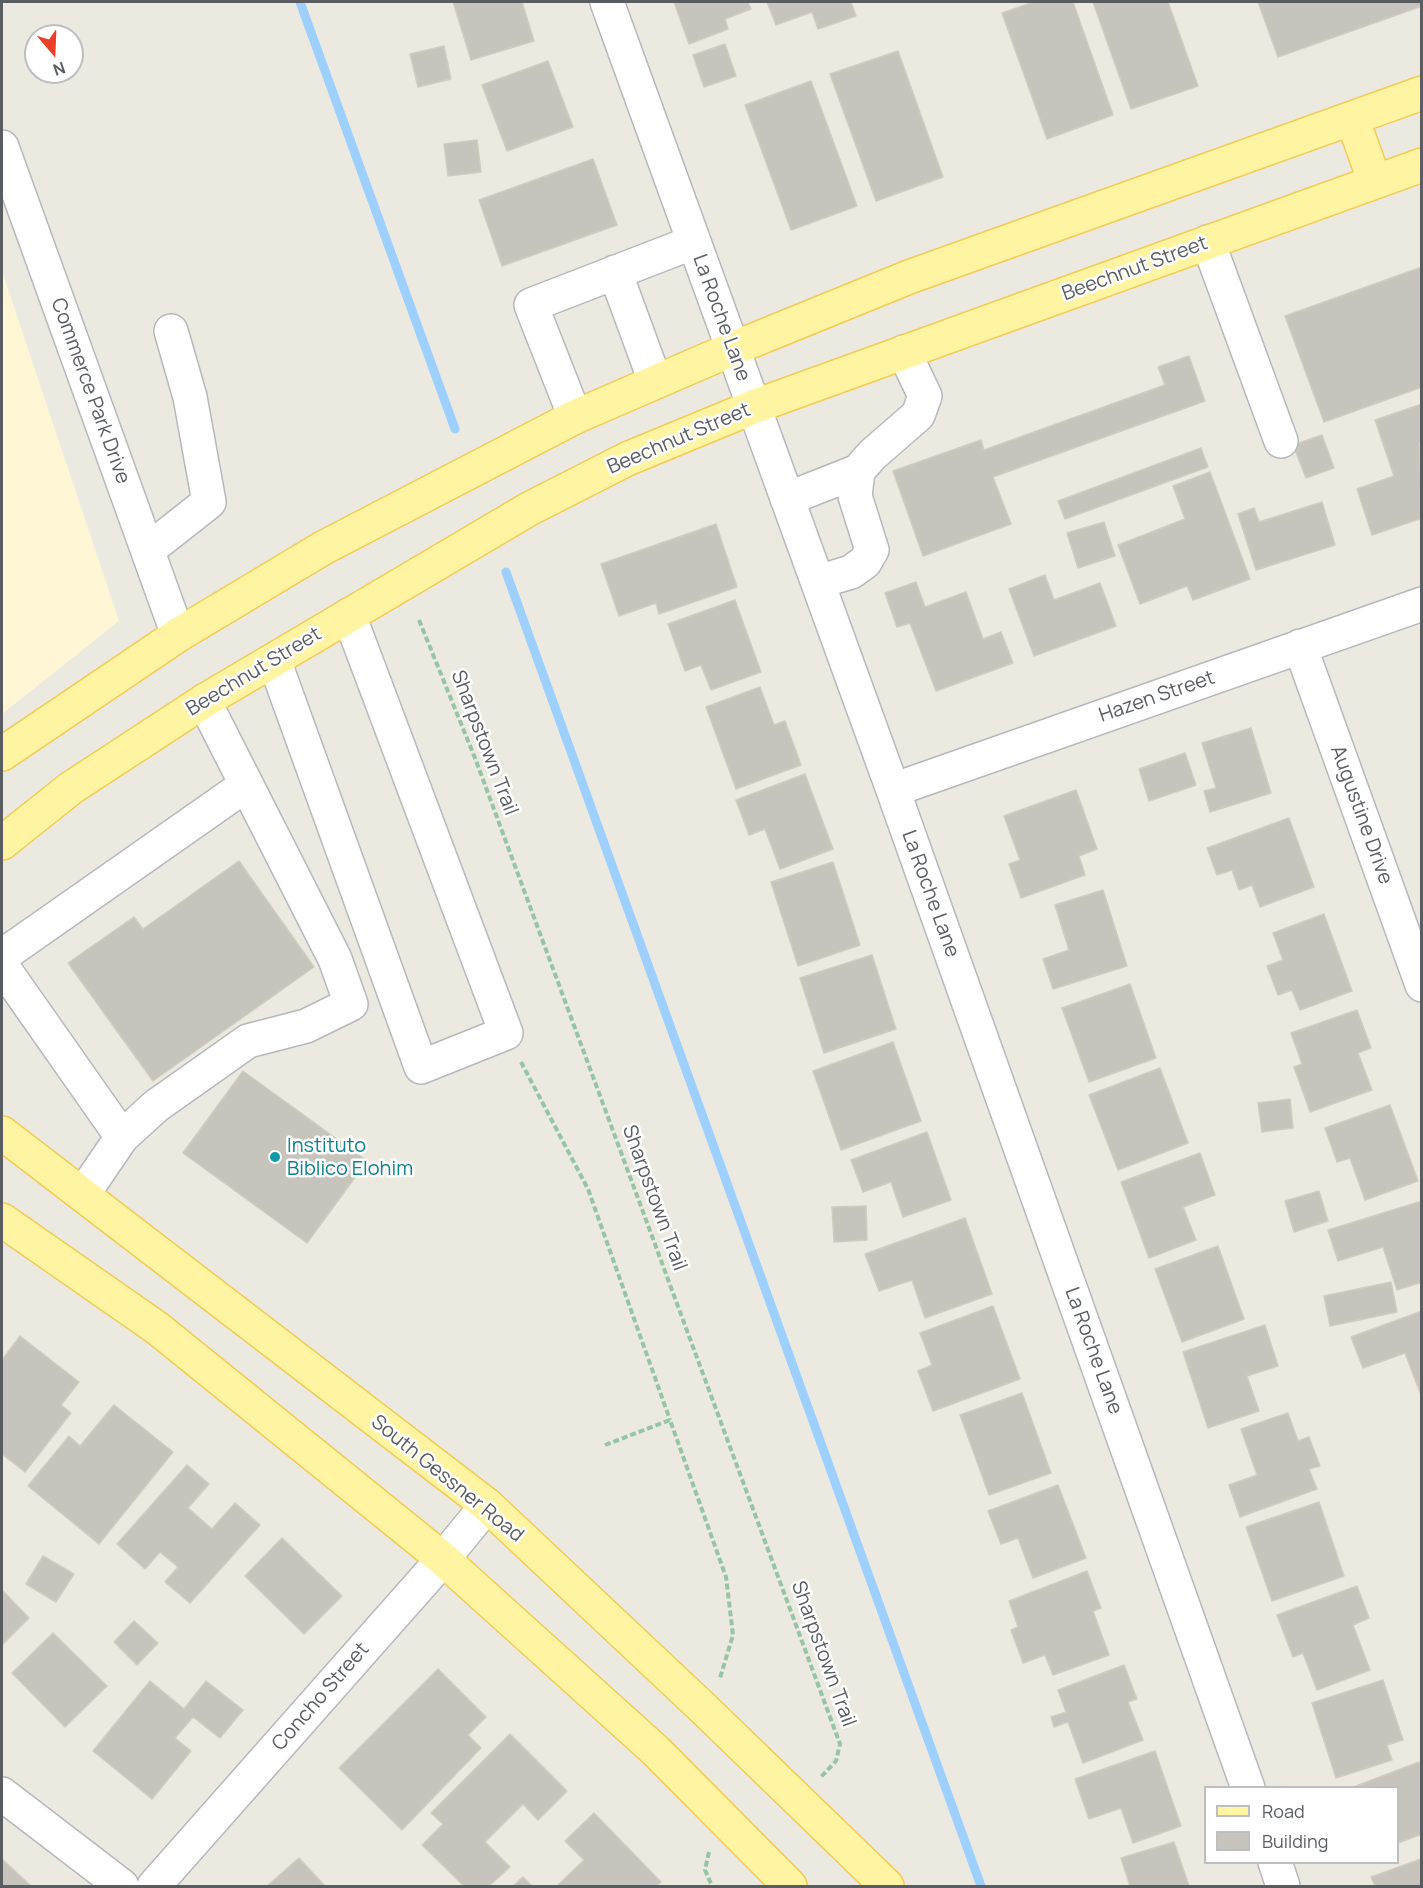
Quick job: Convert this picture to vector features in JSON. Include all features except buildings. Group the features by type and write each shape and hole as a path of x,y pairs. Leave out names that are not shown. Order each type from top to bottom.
{"main road":[{"path":"2,754 178,635 323,548 575,417 655,381 909,277 1422,93"},
{"path":"1352,118 1375,182"},
{"name":"Beechnut Street","path":"2,843 71,788 204,700 529,509 627,459 753,407 1422,165"},
{"name":"South Gessner Road","path":"2,1133 486,1505 703,1707 887,1887"},
{"path":"2,1220 157,1328 443,1559 656,1751 790,1887"}],"street":[{"name":"La Roche Lane","path":"607,2 894,790 1247,1786"},
{"name":"Commerce Park Drive","path":"2,147 178,635"},
{"path":"1208,242 1281,441"},
{"path":"575,417 531,304 694,243"},
{"path":"615,272 655,381"},
{"path":"148,550 208,502 190,397 171,331"},
{"path":"787,499 858,471 872,455 918,415 925,396 904,352"},
{"path":"818,582 851,572 865,562 872,550 855,496 858,471"},
{"name":"Hazen Street","path":"894,790 1422,604"},
{"path":"274,660 421,1066 506,1033 349,615"},
{"name":"Augustine Drive","path":"1300,646 1422,985"},
{"path":"83,1194 122,1137 156,1106 248,1041 306,1026 351,1005 335,959 204,700"},
{"path":"2,956 246,785"},
{"path":"2,966 122,1137"},
{"name":"Concho Street","path":"154,1887 443,1559 486,1505"},
{"path":"2,1794 122,1887"},
{"path":"1275,1864 1283,1887"}],"path":[{"name":"Sharpstown Trail","path":"419,620 476,758 840,1744 836,1761 815,1783"},
{"path":"506,1033 588,1190 726,1577 733,1635 721,1675 703,1707"},
{"path":"605,1445 670,1420"},
{"path":"712,1887 705,1870 709,1852 715,1845"}],"shaded area":[{"path":"2,271 119,621 2,714"}],"waterway":[{"path":"300,2 455,429"},
{"path":"506,572 981,1886"}],"place":[{"name":"Instituto Biblico Elohim","path":"275,1157"}]}
